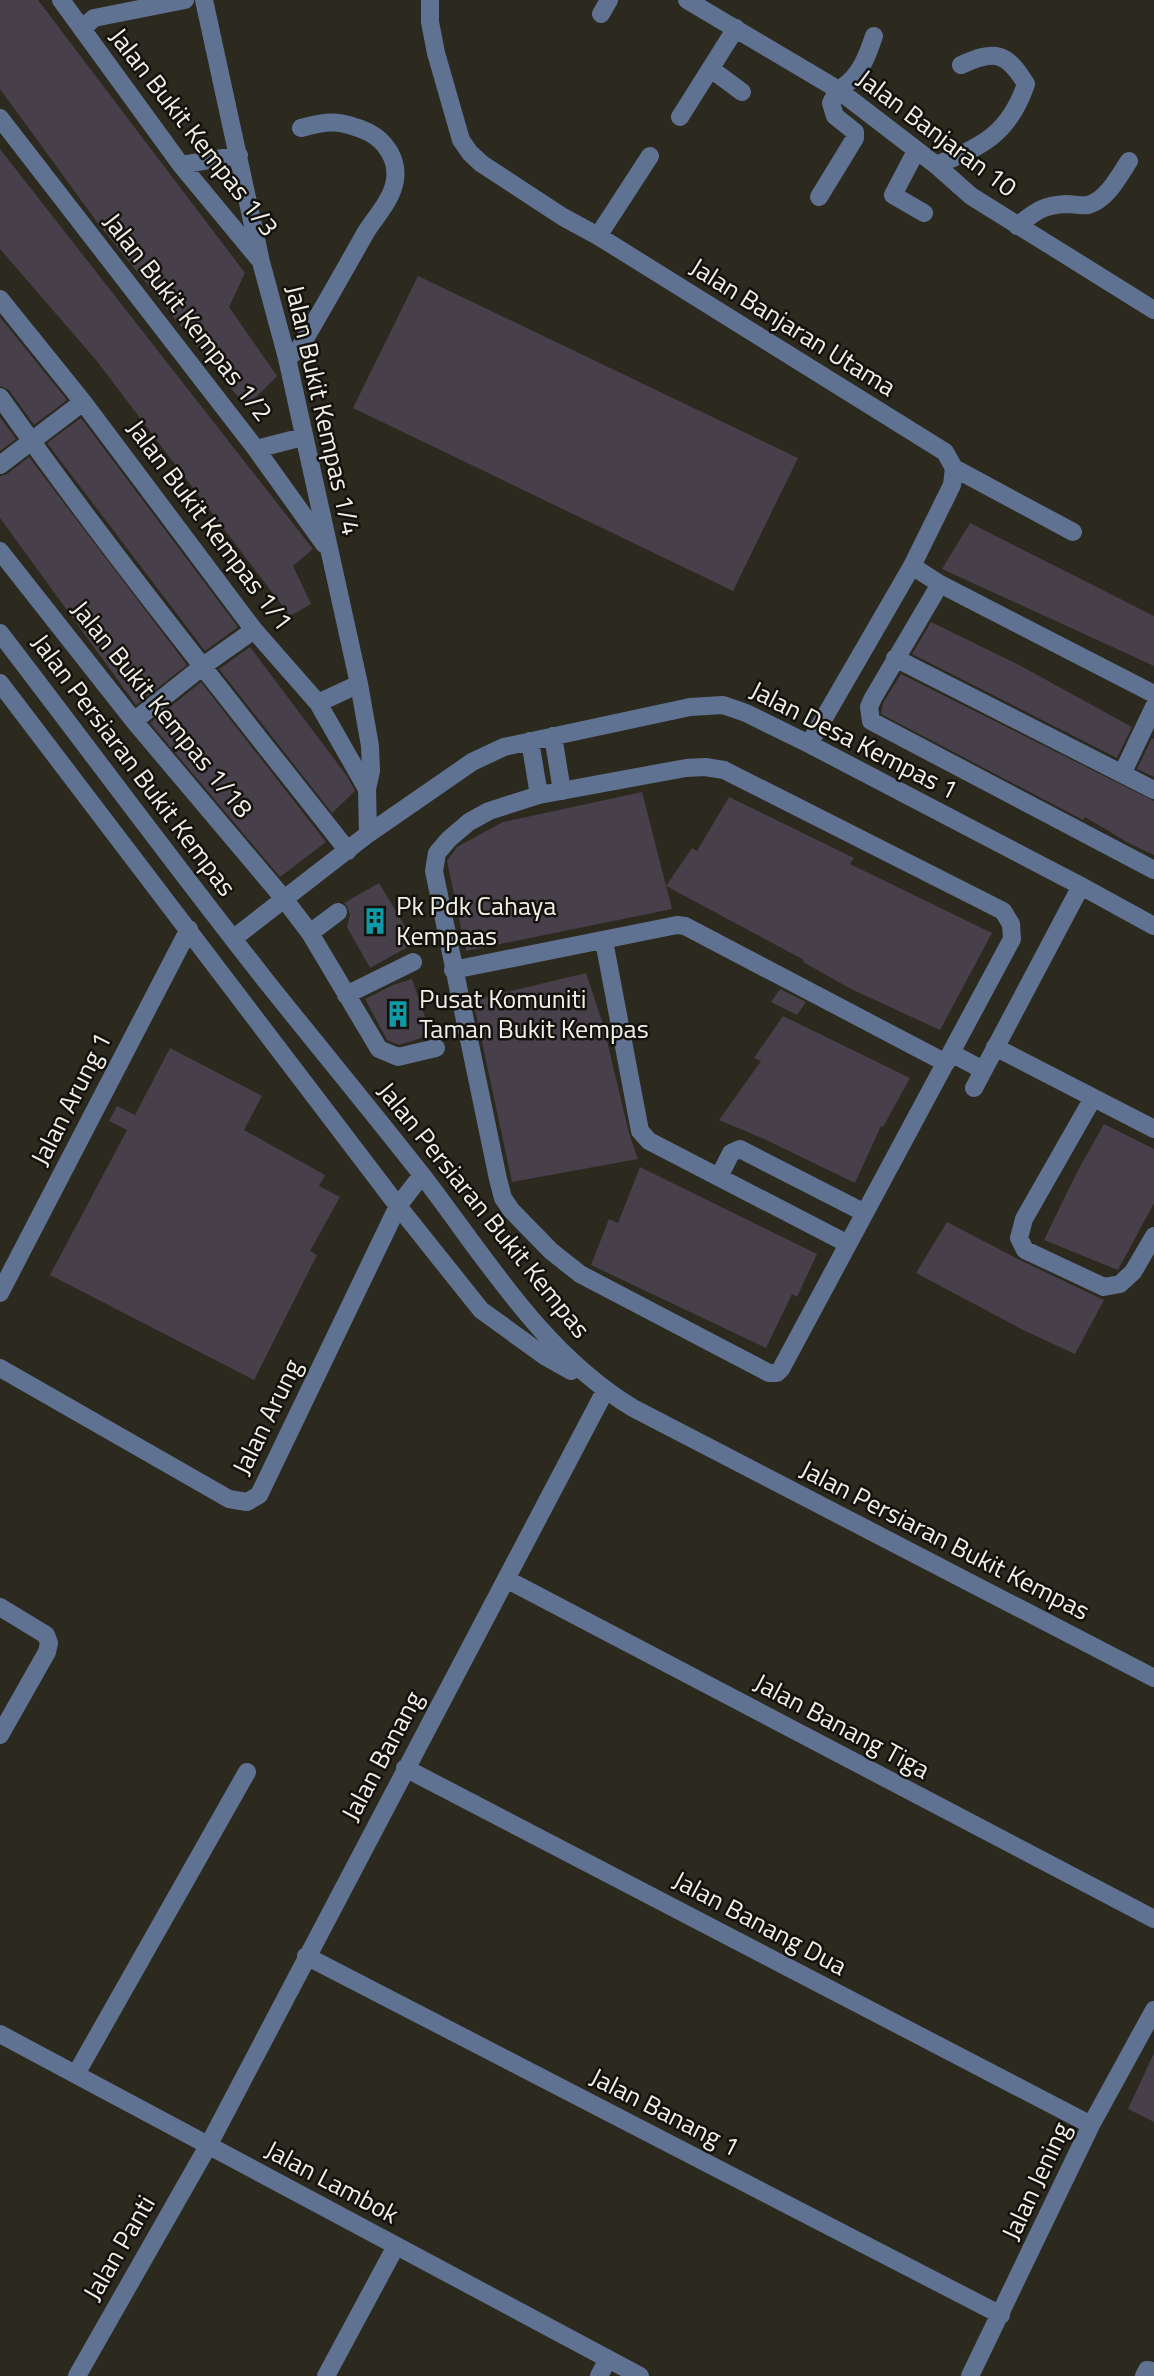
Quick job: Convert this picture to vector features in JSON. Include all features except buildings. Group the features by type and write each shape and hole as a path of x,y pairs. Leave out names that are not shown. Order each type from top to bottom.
{"street":[{"name":"Jalan Bukit Kempas 1/3","path":"61,0 181,165 261,262"},
{"path":"77,0 82,29"},
{"path":"82,29 87,22 102,16 185,0"},
{"name":"Jalan Bukit Kempas 1/4","path":"204,0 261,262 287,358 359,684 370,746 368,834"},
{"name":"Jalan Banjaran Utama","path":"430,0 430,22 436,53 461,140 482,164 551,210 598,236 945,452 954,468 1073,532"},
{"name":"Jalan Banjaran 10","path":"687,0 837,89 936,165 971,196 1154,310"},
{"path":"680,117 736,28"},
{"path":"819,197 855,138 855,132 835,116 831,103 837,89 853,79 865,60 874,36"},
{"path":"936,165 976,149 993,136 1017,108 1026,84 1016,68 1002,57 985,54 961,65"},
{"path":"711,69 742,92"},
{"name":"Jalan Bukit Kempas 1/2","path":"0,118 256,449 330,551"},
{"path":"287,358 299,349 386,202 395,180 392,155 376,136 347,122 324,122 301,128"},
{"path":"916,151 893,195 923,213"},
{"path":"181,165 239,155"},
{"path":"598,236 650,156"},
{"path":"1017,226 1039,209 1065,204 1087,205 1101,199 1129,161"},
{"name":"Jalan Bukit Kempas 1/1","path":"0,299 83,402 254,630 318,703 368,789"},
{"path":"0,397 203,666 348,850"},
{"path":"0,465 83,402"},
{"path":"256,449 303,437"},
{"path":"809,744 912,566 952,485 954,468"},
{"name":"Jalan Bukit Kempas 1/18","path":"0,551 134,721 285,900 310,933 379,1049 398,1057 436,1048"},
{"path":"912,566 1154,694"},
{"path":"940,583 869,707 871,721 1154,870"},
{"path":"134,721 203,666 254,630"},
{"name":"Jalan Persiaran Bukit Kempas","path":"0,633 234,938 422,1175 517,1302 552,1343 605,1391 632,1408 1154,1678"},
{"path":"895,658 1154,789"},
{"path":"0,683 398,1206 481,1310 546,1356 605,1391"},
{"path":"318,703 359,684"},
{"name":"Jalan Desa Kempas 1","path":"234,938 368,834 472,762 505,747 552,736 690,707 723,705 746,713 809,744 1154,926"},
{"path":"1122,774 1154,707"},
{"path":"552,736 562,790"},
{"path":"530,741 539,795"},
{"path":"687,768 724,770 1003,911 1012,924 1012,939 777,1373 769,1373 580,1274 551,1251 511,1210 503,1198 434,871 437,853 449,839 479,817 489,811 562,790 687,768"},
{"path":"974,1088 1081,886"},
{"path":"310,933 338,912"},
{"path":"453,970 677,925 685,926 948,1058 983,1070"},
{"name":"Jalan Arung 1","path":"0,1293 189,929"},
{"path":"604,941 640,1131 649,1141 849,1244"},
{"path":"346,995 413,962"},
{"path":"995,1047 1154,1129"},
{"path":"1093,1098 1024,1219 1019,1238 1024,1250 1104,1287 1120,1284 1133,1272 1154,1236"},
{"path":"719,1177 732,1153 740,1149 865,1213"},
{"name":"Jalan Arung","path":"0,1368 229,1499 247,1502 260,1495 398,1206 422,1175"},
{"name":"Jalan Banang","path":"208,2146 605,1391"},
{"name":"Jalan Banang Tiga","path":"506,1579 1154,1919"},
{"path":"0,1607 46,1635 49,1643 47,1652 0,1735"},
{"name":"Jalan Banang Dua","path":"405,1768 1091,2126"},
{"path":"76,2074 247,1772"},
{"name":"Jalan Banang 1","path":"306,1956 1001,2315"},
{"name":"Jalan Jening","path":"970,2376 1091,2126 1154,2010"},
{"name":"Jalan Lambok","path":"0,2034 640,2376"},
{"name":"Jalan Panti","path":"77,2376 208,2146"},
{"path":"326,2376 396,2246"},
{"path":"599,2376 608,2359"},
{"path":"1144,2376 1147,2370 1154,2371"}],"place":[{"name":"Pk Pdk Cahaya Kempaas","path":"375,921"},
{"name":"Pusat Komuniti Taman Bukit Kempas","path":"398,1014"}]}
